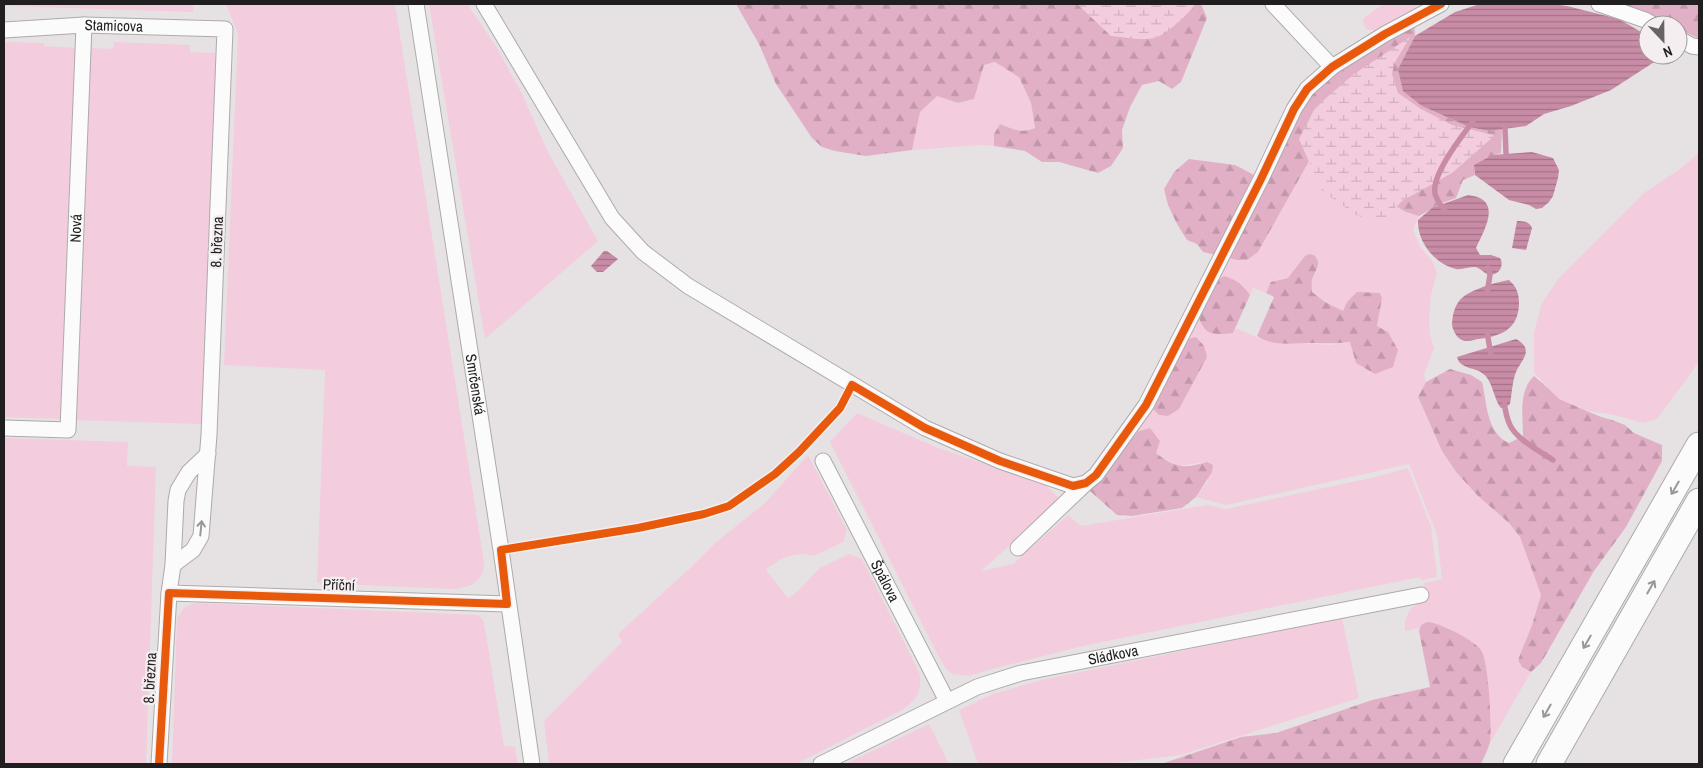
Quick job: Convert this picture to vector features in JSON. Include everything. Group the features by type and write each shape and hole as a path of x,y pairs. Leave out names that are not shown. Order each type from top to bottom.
{"highway":[{"path":"1516,764 1699,445"},
{"path":"1549,764 1699,501"}],"street":[{"name":"Smrčenská","path":"416,4 501,550 507,604 532,764"},
{"path":"484,4 612,218 643,252 688,286 925,428 1000,461 1036,474 1073,486 1086,483"},
{"path":"1273,4 1332,67"},
{"path":"1018,548 1096,475 1146,405 1262,179 1294,108 1307,89 1332,67 1385,34 1441,4"},
{"path":"1598,4 1638,18"},
{"name":"Stamicova","path":"4,30 84,25 225,30"},
{"name":"Nová","path":"4,428 68,430 84,25"},
{"name":"8. března","path":"173,564 193,550 201,536 208,454 225,30"},
{"name":"8. března","path":"159,764 169,593 178,490 189,472 208,454"},
{"name":"Špálova","path":"823,461 947,701"},
{"name":"Příční","path":"169,593 507,604"},
{"name":"Sládkova","path":"821,764 977,687 1021,673 1421,595"}],"green space":[{"path":"4,4 193,4 193,12 4,6"},
{"path":"226,4 395,4 484,562 482,574 471,585 453,589 317,583 325,370 224,365 238,34"},
{"path":"429,4 467,4 496,46 522,94 548,152 598,241 485,339"},
{"path":"736,4 1201,4 1207,18 1181,82 1172,89 1159,81 1142,85 1130,107 1122,130 1123,148 1111,166 1098,173 1059,162 1042,162 1025,151 994,146 994,134 1000,124 1021,131 1035,128 1031,103 1019,77 995,62 984,65 974,99 958,103 937,96 920,112 912,150 866,156 822,147 812,138 776,84 759,44"},
{"path":"1077,4 1195,4 1170,29 1154,38 1144,39 1111,36"},
{"path":"1383,4 1427,4 1375,31 1366,29 1363,22 1364,18"},
{"path":"1624,4 1699,4 1699,39 1688,33 1688,15 1649,15"},
{"path":"1414,18 1415,36 1398,69 1422,106 1469,127 1489,131 1502,129 1501,153 1479,163 1474,170 1475,175 1463,180 1456,198 1440,204 1419,216 1406,212 1386,200 1331,122 1258,252 1247,260 1237,260 1203,252 1197,244 1187,240 1168,205 1164,189 1174,172 1189,159 1235,165 1262,179 1307,89"},
{"path":"1410,37 1394,64 1392,74 1398,93 1421,109 1452,125 1493,135 1493,137 1452,173 1402,201 1379,224 1356,215 1322,191 1299,139 1314,110 1326,98 1354,74"},
{"path":"114,42 190,45 190,52 215,53 202,424 74,420 89,48 113,49"},
{"path":"4,43 44,43 44,46 77,48 64,419 4,417"},
{"path":"995,62 1019,77 1031,103 1035,128 1022,131 1000,124 994,134 994,146 982,145 912,150 920,112 937,96 958,103 974,99 984,65"},
{"path":"1331,122 1406,212 1419,216 1413,230 1421,248 1433,262 1437,273 1431,295 1429,318 1430,336 1434,348 1424,375 1426,382 1418,398 1442,451 1478,496 1509,523 1520,536 1541,595 1532,625 1518,660 1522,667 1531,672 1490,743 1490,714 1481,650 1466,638 1444,626 1421,625 1420,628 1405,631 1407,615 1413,607 1426,598 1424,583 1442,579 1437,535 1409,464 1226,505 1196,497 1208,481 1207,462 1178,466 1156,453 1150,428 1139,431 1138,429 1151,407 1179,409 1185,397 1188,339 1199,318 1233,333 1236,328 1263,340 1330,345 1351,342 1356,363 1375,374 1388,332 1377,326 1382,298 1343,312 1312,292 1311,282 1319,265 1294,272 1288,278 1279,279 1268,287 1266,293 1253,288 1250,295 1244,286 1215,282 1230,258 1237,260 1258,252"},
{"path":"1699,153 1699,361 1657,419 1643,423 1614,415 1589,411 1558,399 1534,372 1534,332 1542,303 1559,278 1644,193 1680,169"},
{"path":"1309,254 1314,255 1318,261 1318,267 1312,280 1312,292 1325,302 1343,311 1347,302 1357,292 1380,293 1382,298 1377,326 1388,332 1398,350 1393,367 1375,374 1356,363 1350,342 1283,344 1270,342 1257,336 1274,297 1266,293 1271,282 1288,278 1305,256"},
{"path":"1224,276 1239,283 1250,295 1233,333 1210,333 1203,327 1198,315 1215,282"},
{"path":"1196,337 1204,346 1207,357 1179,409 1168,416 1159,415 1151,407 1188,339"},
{"path":"1450,369 1471,375 1482,382 1492,425 1501,438 1509,443 1523,436 1523,396 1534,376 1559,399 1625,425 1634,433 1662,445 1662,461 1626,527 1594,571 1541,663 1531,672 1522,667 1518,660 1532,625 1541,595 1520,537 1509,523 1478,496 1457,473 1442,451 1418,397 1426,382"},
{"path":"857,413 938,448 1043,483 1061,500 981,571 1013,564 1068,515 1081,526 1207,505 1226,509 1371,478 1408,468 1431,526 1437,577 1421,580 1420,577 1083,646 969,676 952,674 945,668 939,657 830,442"},
{"path":"1150,428 1160,441 1156,453 1163,458 1180,466 1192,466 1207,462 1213,465 1212,472 1196,497 1182,508 1132,516 1117,515 1089,490 1113,465 1127,444 1139,431"},
{"path":"4,438 128,442 127,466 156,467 146,764 4,764"},
{"path":"808,455 847,530 843,542 814,556 800,554 788,557 766,570 788,598 798,591 820,568 849,554 862,559 919,672 920,684 918,694 912,702 902,710 796,764 549,764 544,721 622,642 618,634 715,543 765,503"},
{"path":"199,603 478,615 483,620 485,628 504,746 515,747 518,764 172,764 177,620 185,607"},
{"path":"1342,618 1359,698 1181,755 1104,764 978,764 959,710 993,694 1041,680"},
{"path":"1427,622 1448,628 1464,637 1481,650 1484,657 1489,695 1491,735 1481,764 1161,764 1241,737 1276,733 1372,700 1430,687 1419,631 1421,625"},
{"path":"929,724 949,764 845,764"}],"shaded area":[{"path":"1480,4 1553,4 1619,19 1638,30 1638,65 1650,65 1611,90 1571,106 1544,114 1526,126 1489,131 1469,127 1422,106 1403,91 1398,69 1415,36 1455,12"},
{"path":"1532,152 1553,158 1559,170 1553,196 1542,208 1536,209 1529,205 1509,200 1475,175 1474,165 1492,155"},
{"path":"1468,195 1486,202 1488,216 1476,248 1480,255 1491,255 1500,258 1502,264 1500,270 1492,275 1479,268 1456,269 1441,262 1434,257 1424,244 1418,228 1418,220 1432,208"},
{"path":"1517,221 1524,221 1532,228 1526,250 1512,248"},
{"path":"604,251 618,259 603,272 597,272 591,266"},
{"path":"1509,280 1516,288 1519,300 1518,313 1512,326 1501,333 1486,338 1466,341 1458,338 1453,330 1452,321 1454,310 1460,300 1467,294 1491,284"},
{"path":"1516,339 1525,347 1525,356 1515,376 1510,404 1505,408 1501,408 1486,376 1461,364 1457,357"}],"waterway":[{"path":"1445,211 1435,194 1435,186 1448,156 1473,121"},
{"path":"1505,129 1506,153"},
{"path":"1487,293 1490,275 1488,268"},
{"path":"1487,332 1491,355"},
{"path":"1504,402 1508,420 1513,430 1529,445 1553,460"}],"cycle path":[{"path":"159,764 169,593 507,604 501,550 638,528 704,514 729,506 775,474 799,452 840,408 852,385 925,428 1000,461 1073,486 1086,483 1096,475 1146,405 1261,179 1294,109 1307,89 1332,67 1385,34 1441,4"}]}
